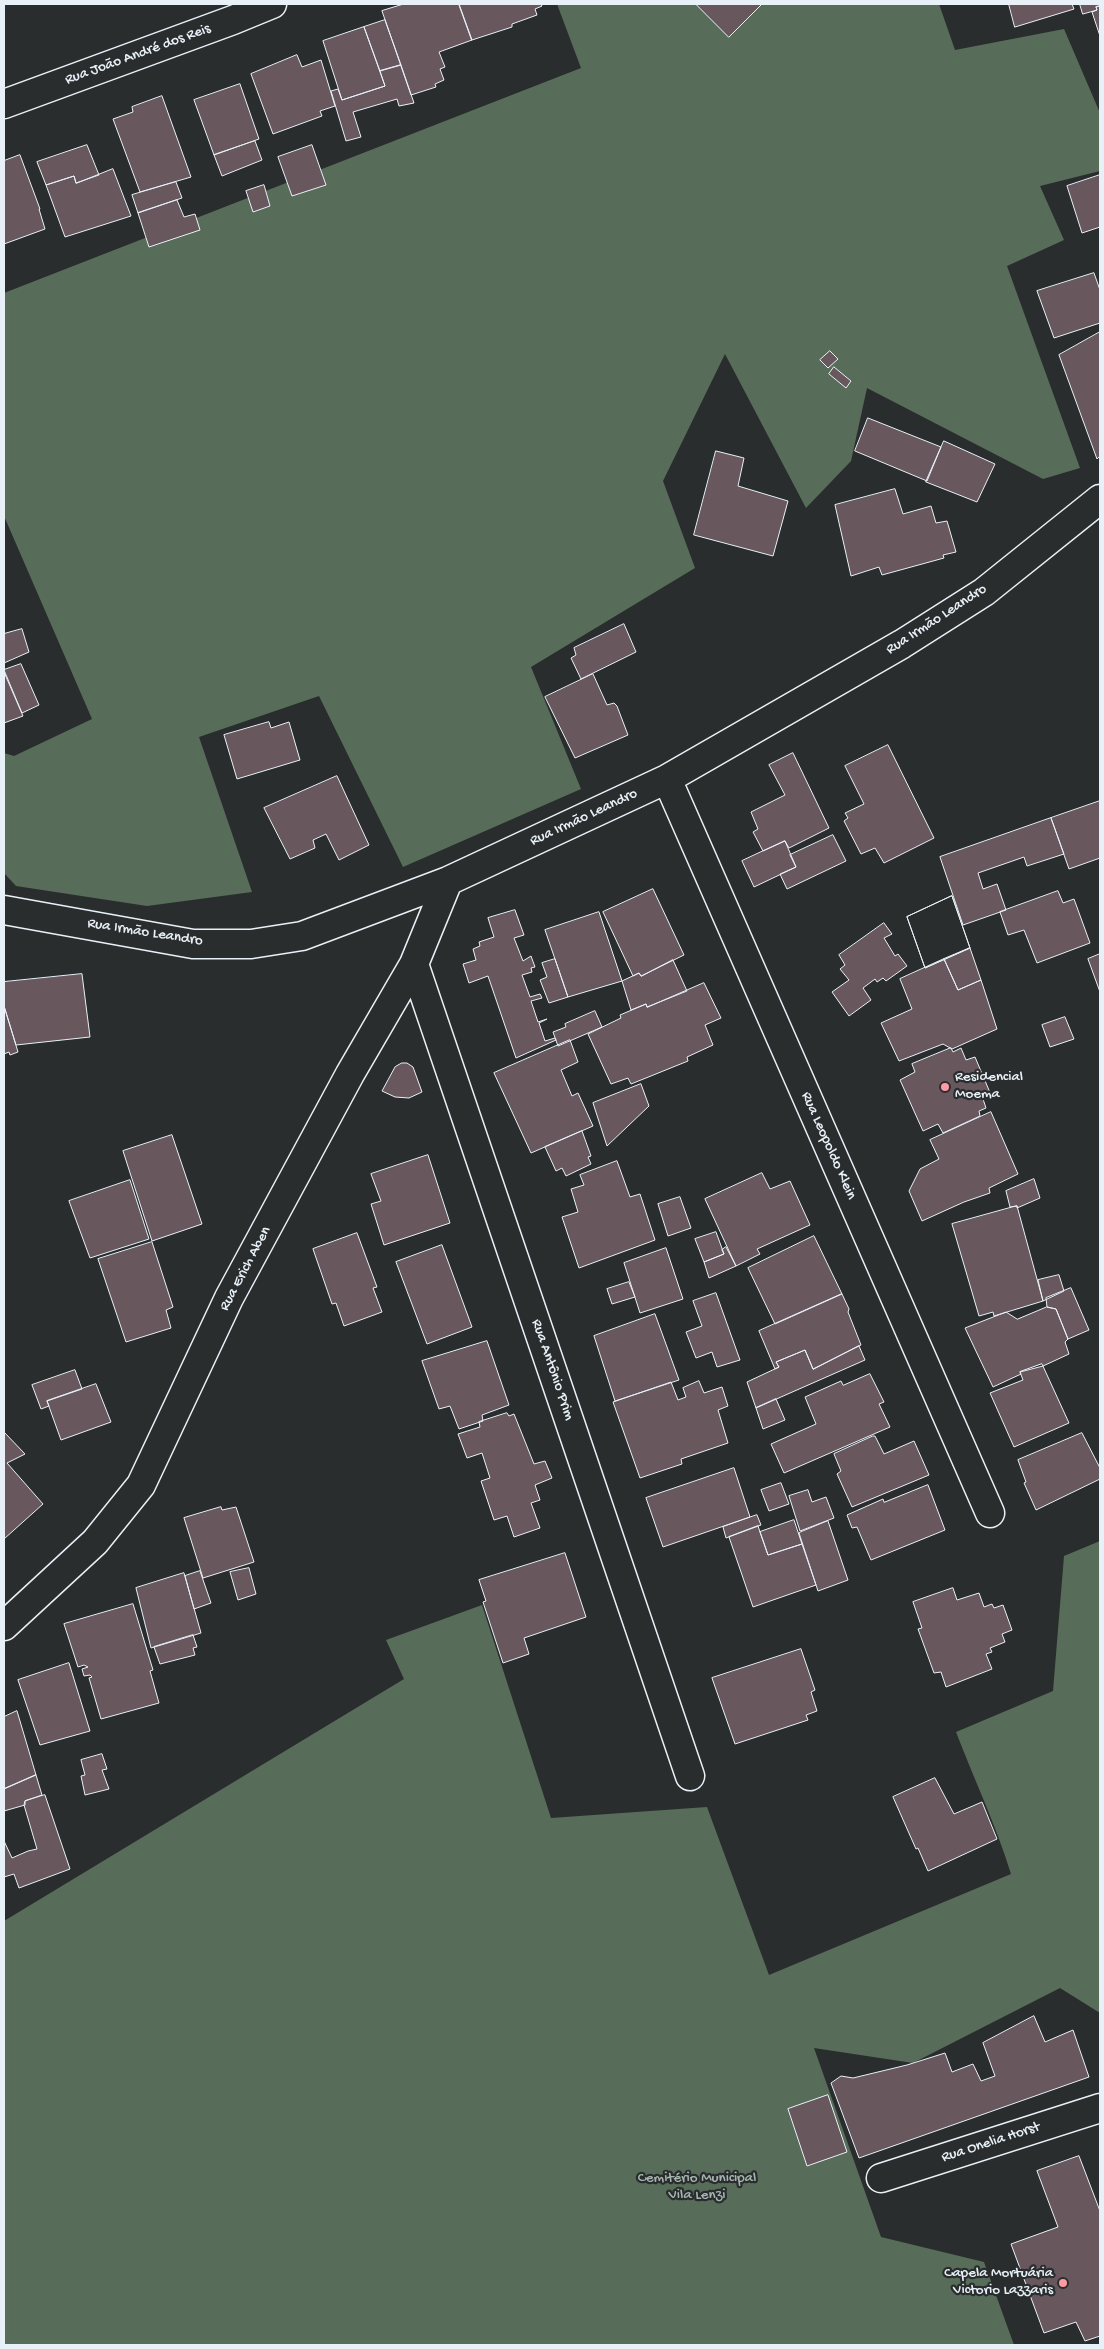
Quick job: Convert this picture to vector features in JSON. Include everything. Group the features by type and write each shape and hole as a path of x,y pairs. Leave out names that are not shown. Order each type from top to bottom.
{"street":[{"name":"Rua João André dos Reis","path":"4,104 272,4"},
{"name":"Rua Irmão Leandro","path":"4,910 193,944 251,944 302,936 448,881 667,779 902,644 984,592 1100,499"},
{"name":"Rua Leopoldo Klein","path":"667,779 990,1513"},
{"name":"Rua Erich Aben","path":"4,1626 94,1542 141,1485 229,1298 350,1074 414,964 448,881"},
{"name":"Rua Antônio Prim","path":"414,964 690,1776"},
{"name":"Rua Onelia Horst","path":"881,2178 1100,2108"}],"green space":[{"path":"557,4 939,4 955,50 1064,29 1100,113 1100,171 1040,186 1064,240 1007,266 1080,468 1043,479 867,388 851,461 806,508 725,354 663,481 695,568 531,667 581,789 403,867 319,696 199,737 252,892 147,906 16,886 4,873 4,753 14,756 92,719 4,516 4,293 581,68"},
{"name":"Cemitério Municipal Vila Lenzi","path":"1100,1541 1100,2013 1060,1988 913,2063 814,2048 881,2237 984,2262 1014,2345 4,2345 4,1921 404,1679 386,1640 482,1605 551,1818 707,1807 769,1975 1011,1874 992,1820 956,1732 1053,1691 1064,1556"}],"building":[{"path":"404,4 459,4 472,40 439,52 445,67 440,69 444,80 435,84 436,87 411,95 382,11"},
{"path":"459,4 541,4 542,6 535,9 537,15 512,24 512,27 472,40"},
{"path":"696,4 762,4 729,37"},
{"path":"1009,4 1072,4 1074,9 1015,27"},
{"path":"1080,4 1100,4 1100,6 1096,7 1097,10 1083,14"},
{"path":"1100,6 1100,36 1092,12 1097,10 1096,7"},
{"path":"385,20 401,65 380,71 364,27"},
{"path":"364,27 385,86 342,100 323,41"},
{"path":"297,55 302,67 321,60 335,106 320,111 322,116 273,134 251,74"},
{"path":"401,65 414,103 399,106 397,99 353,112 361,137 346,141 331,91 338,89 342,100 385,86 380,71"},
{"path":"240,84 259,139 214,155 194,100"},
{"path":"162,96 191,177 140,192 113,119 133,112 132,107"},
{"path":"255,141 262,160 222,176 214,155"},
{"path":"87,145 99,175 76,183 74,176 46,185 37,162"},
{"path":"312,145 326,185 292,196 278,157"},
{"path":"20,155 40,209 45,229 4,244 4,161"},
{"path":"113,169 131,216 65,237 46,185 74,176 76,183"},
{"path":"1100,175 1100,227 1082,233 1067,186"},
{"path":"176,182 182,198 138,213 132,195"},
{"path":"264,185 270,206 253,212 246,191"},
{"path":"177,200 184,217 195,214 200,230 149,247 138,213"},
{"path":"1094,273 1100,290 1100,323 1054,338 1037,291"},
{"path":"1100,332 1100,456 1097,459 1059,355"},
{"path":"830,351 838,359 828,368 820,360"},
{"path":"834,367 851,381 846,388 829,374"},
{"path":"868,418 941,447 927,481 855,451"},
{"path":"944,441 995,464 977,502 926,482"},
{"path":"716,451 744,458 738,486 788,501 773,556 694,535"},
{"path":"895,489 903,514 931,506 936,523 947,521 956,552 943,555 944,558 882,575 879,567 851,576 835,505"},
{"path":"624,624 636,652 581,679 571,658 576,655 574,648"},
{"path":"22,629 29,652 4,663 4,634"},
{"path":"21,664 39,705 22,713 4,670"},
{"path":"4,672 23,716 4,723"},
{"path":"593,674 607,705 614,703 617,706 628,735 575,758 545,697"},
{"path":"269,722 271,728 289,722 300,760 237,779 224,735"},
{"path":"888,745 934,838 884,863 875,848 861,854 844,821 848,818 845,813 864,804 845,766"},
{"path":"793,753 829,828 789,848 785,841 763,851 753,832 758,829 751,812 785,795 769,765"},
{"path":"337,776 369,845 339,860 326,834 313,840 315,848 290,859 264,808"},
{"path":"1100,801 1100,858 1069,869 1051,818"},
{"path":"1051,818 1064,854 1027,866 1024,857 978,873 983,889 997,884 1006,910 963,925 940,857"},
{"path":"833,835 846,861 787,889 780,874 796,867 790,855"},
{"path":"785,841 796,867 754,887 742,861"},
{"path":"653,889 684,955 641,976 639,973 633,976 603,912"},
{"path":"1058,891 1063,903 1074,899 1090,943 1037,963 1024,930 1008,935 1000,912"},
{"path":"952,896 970,948 925,968 907,917"},
{"path":"952,896 970,948 925,968 907,917"},
{"path":"515,910 524,935 514,938 523,961 531,956 535,967 531,968 532,972 522,975 530,997 540,994 542,998 531,1001 538,1022 547,1019 539,1023 545,1041 555,1038 556,1040 516,1058 488,976 469,983 463,964 476,960 473,949 480,946 479,942 494,937 488,918"},
{"path":"599,912 622,981 568,997 545,930"},
{"path":"884,923 892,934 884,938 895,956 898,954 907,966 886,981 883,978 877,982 875,979 863,988 871,1000 849,1016 832,992 849,980 840,969 845,965 839,955"},
{"path":"970,948 981,980 958,990 944,959"},
{"path":"1100,954 1100,992 1088,959"},
{"path":"555,959 568,997 549,1003 540,980 547,977 542,963"},
{"path":"944,959 958,990 981,980 997,1029 952,1049 943,1044 899,1061 881,1023 912,1009 900,979"},
{"path":"673,960 687,991 647,1007 646,1004 631,1010 622,981 639,973 641,976"},
{"path":"82,974 90,1037 16,1045 4,1006 4,982"},
{"path":"704,983 721,1018 705,1025 713,1045 687,1057 688,1061 631,1084 628,1078 611,1084 588,1034 621,1018 620,1015 646,1004 647,1007"},
{"path":"4,1006 18,1052 10,1055 9,1052 4,1054"},
{"path":"595,1011 602,1027 558,1046 553,1032 566,1027 565,1024"},
{"path":"1065,1017 1074,1039 1050,1047 1042,1025"},
{"path":"570,1040 578,1062 561,1070 572,1096 578,1093 593,1126 531,1153 494,1073"},
{"name":"Residencial Moema","path":"951,1048 953,1052 961,1048 966,1060 975,1057 991,1095 983,1099 986,1108 979,1111 980,1116 943,1133 938,1124 923,1131 900,1080 915,1072 912,1064"},
{"path":"402,1063 407,1063 413,1067 422,1092 409,1098 395,1097 382,1091 395,1067"},
{"path":"641,1084 649,1106 607,1146 593,1103"},
{"path":"991,1112 1018,1174 989,1188 990,1193 964,1202 922,1221 909,1191 920,1169 939,1159 930,1140"},
{"path":"582,1131 591,1156 588,1157 591,1164 566,1176 562,1168 556,1171 545,1147"},
{"path":"172,1135 202,1224 152,1241 123,1151"},
{"path":"428,1155 450,1223 384,1245 371,1204 381,1201 371,1174"},
{"path":"617,1161 630,1197 640,1194 655,1240 579,1268 562,1217 578,1212 571,1189 584,1185 580,1175"},
{"path":"762,1173 770,1189 790,1181 810,1225 757,1249 760,1254 736,1266 705,1199"},
{"path":"1034,1179 1040,1198 1017,1208 1017,1206 1010,1207 1006,1191"},
{"path":"130,1180 149,1239 90,1258 69,1201"},
{"path":"680,1197 691,1228 668,1236 658,1204"},
{"path":"1017,1206 1043,1301 994,1316 993,1312 979,1316 952,1224"},
{"path":"716,1232 724,1254 704,1262 695,1239"},
{"path":"357,1233 377,1287 373,1288 382,1312 344,1326 336,1303 332,1304 313,1249"},
{"path":"814,1236 842,1294 775,1324 748,1268"},
{"path":"152,1242 173,1307 166,1310 171,1328 126,1342 98,1259"},
{"path":"442,1245 472,1327 427,1344 396,1262"},
{"path":"726,1247 736,1266 709,1278 704,1262 724,1254 722,1250"},
{"path":"666,1248 683,1299 640,1313 624,1263"},
{"path":"1059,1275 1064,1291 1043,1301 1038,1280"},
{"path":"629,1282 635,1297 612,1304 607,1289"},
{"path":"1071,1288 1089,1330 1068,1339 1056,1309 1047,1307 1046,1298"},
{"path":"716,1293 740,1360 717,1367 712,1352 696,1358 686,1332 702,1326 693,1301"},
{"path":"842,1294 861,1345 813,1369 805,1350 776,1362 779,1367 775,1369 759,1331"},
{"path":"1047,1307 1056,1309 1068,1339 1065,1342 1069,1354 1043,1366 1020,1372 1021,1374 993,1387 965,1328 1006,1312 1017,1319"},
{"path":"655,1314 679,1380 615,1401 594,1336"},
{"path":"487,1341 509,1405 482,1415 483,1421 459,1429 450,1406 439,1409 422,1361"},
{"path":"859,1346 865,1360 756,1408 747,1382 779,1367 776,1362 805,1350 813,1369"},
{"path":"1042,1364 1069,1423 1014,1447 990,1393 1023,1380 1020,1372"},
{"path":"75,1370 82,1389 47,1401 49,1406 41,1409 32,1385"},
{"path":"870,1374 884,1402 879,1404 890,1427 784,1473 771,1444 816,1424 805,1397 841,1381 843,1385"},
{"path":"699,1381 704,1393 722,1387 728,1406 718,1410 728,1443 681,1459 682,1464 640,1478 613,1402 671,1382 678,1400 686,1397 683,1388"},
{"path":"96,1384 111,1422 61,1440 47,1401"},
{"path":"776,1399 785,1420 763,1429 756,1408"},
{"path":"507,1413 509,1416 514,1414 534,1464 545,1461 552,1478 535,1485 540,1500 531,1503 540,1528 514,1537 507,1516 494,1520 481,1481 490,1478 482,1453 467,1458 458,1434 480,1427 479,1422"},
{"path":"4,1432 25,1454 7,1463 43,1504 4,1539"},
{"path":"1082,1433 1100,1468 1100,1479 1036,1510 1024,1483 1026,1482 1018,1460"},
{"path":"875,1436 884,1454 914,1441 929,1475 852,1507 837,1474 841,1471 834,1454"},
{"path":"734,1468 750,1517 663,1547 646,1498"},
{"path":"781,1483 789,1504 769,1511 761,1490"},
{"path":"928,1485 945,1530 871,1560 857,1527 852,1528 847,1515 883,1499 884,1502"},
{"path":"808,1490 812,1502 826,1497 834,1518 800,1531 789,1496"},
{"path":"221,1507 222,1510 236,1507 254,1562 203,1578 184,1518"},
{"path":"757,1515 761,1525 726,1538 723,1527"},
{"path":"794,1520 802,1544 768,1555 760,1532"},
{"path":"828,1521 848,1580 818,1591 799,1533"},
{"path":"758,1526 768,1555 802,1544 816,1585 753,1607 729,1537"},
{"path":"565,1553 586,1617 524,1638 529,1654 503,1663 483,1602 486,1601 479,1580"},
{"path":"249,1568 256,1594 238,1600 230,1572"},
{"path":"200,1571 211,1603 194,1609 185,1576"},
{"path":"184,1573 201,1633 151,1648 136,1588"},
{"path":"953,1588 957,1600 979,1593 984,1607 992,1604 994,1608 1003,1605 1012,1630 1002,1634 1005,1642 990,1648 992,1652 986,1654 992,1669 946,1687 941,1672 934,1673 918,1629 922,1628 913,1602"},
{"path":"133,1604 153,1670 150,1671 159,1703 101,1719 89,1678 92,1677 90,1675 84,1676 82,1669 88,1667 84,1665 78,1667 64,1624"},
{"path":"193,1635 197,1647 193,1648 195,1655 160,1664 154,1647"},
{"path":"801,1649 815,1690 811,1692 817,1711 806,1715 808,1720 735,1744 712,1678"},
{"path":"69,1663 90,1731 40,1745 18,1680"},
{"path":"17,1711 36,1775 4,1789 4,1717"},
{"path":"102,1754 107,1769 102,1770 109,1789 85,1795 81,1776 85,1775 81,1760"},
{"path":"36,1775 42,1795 25,1801 25,1805 4,1811 4,1789"},
{"path":"935,1778 954,1814 982,1802 997,1839 928,1871 893,1797"},
{"path":"45,1795 70,1869 19,1888 14,1874 4,1877 4,1841 12,1858 37,1849 24,1805 25,1801"},
{"path":"1034,2016 1045,2042 1073,2030 1089,2077 859,2158 831,2083 841,2076 853,2078 907,2065 945,2053 952,2072 973,2064 981,2081 995,2076 983,2043"},
{"path":"828,2095 847,2152 807,2166 788,2109"},
{"name":"Capela Mortuária Victorio Lazzaris","path":"1079,2156 1100,2211 1100,2336 1085,2341 1076,2322 1044,2333 1011,2244 1058,2227 1037,2171"}],"place":[{"name":"Residencial Moema","path":"945,1087"},
{"name":"Capela Mortuária Victorio Lazzaris","path":"1063,2283"}]}
